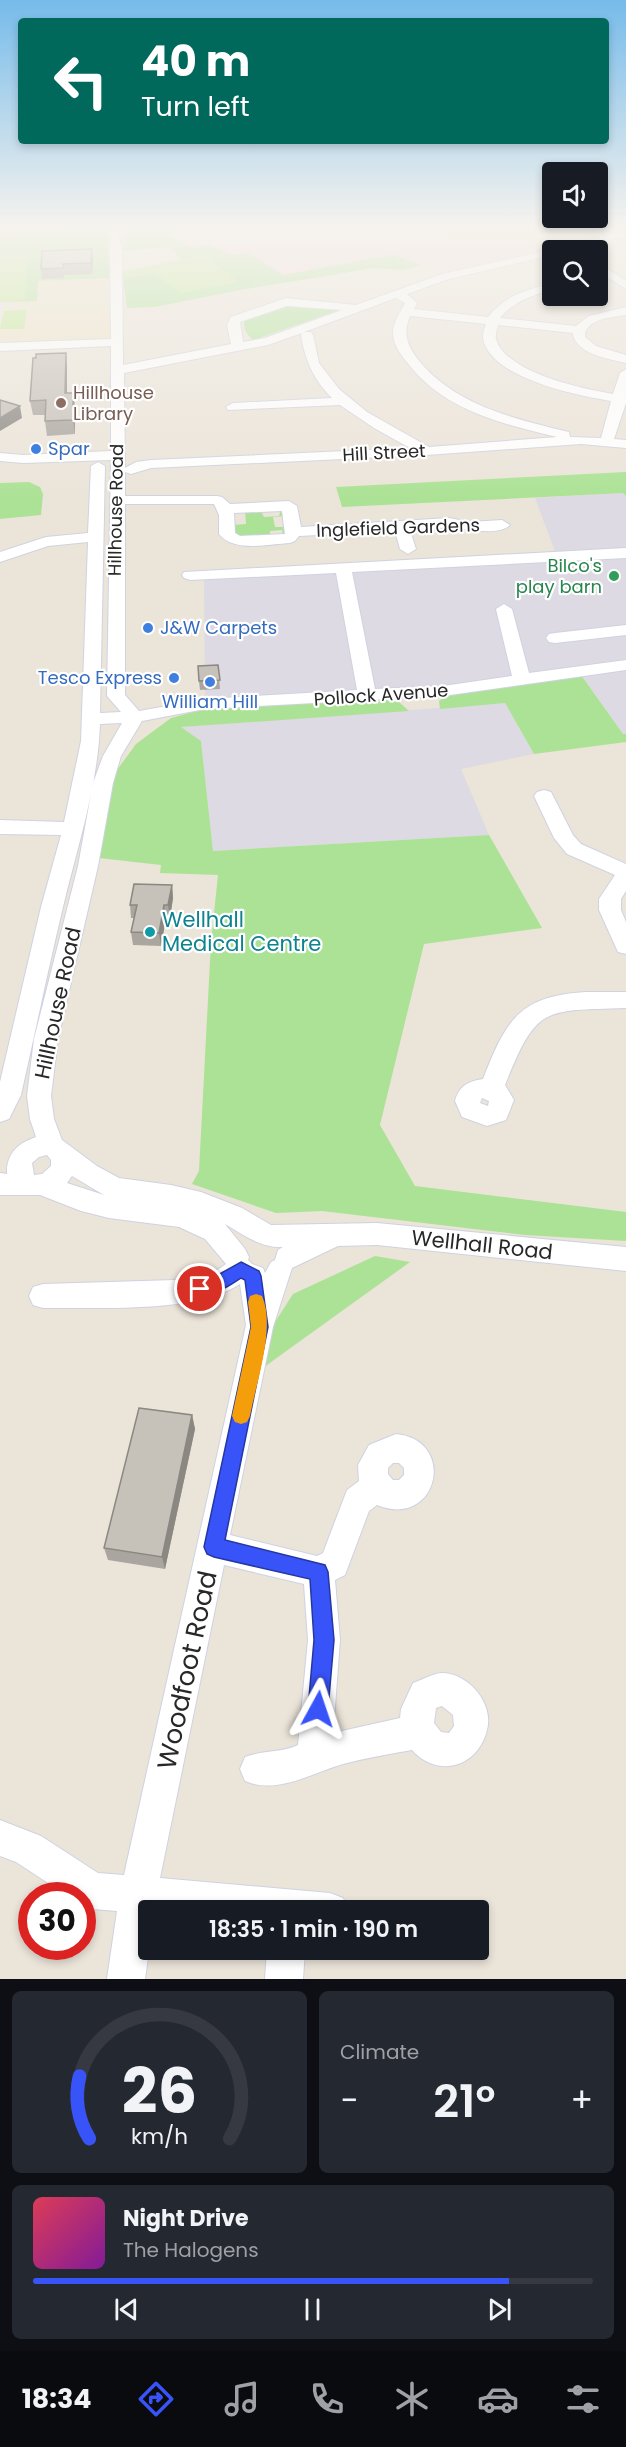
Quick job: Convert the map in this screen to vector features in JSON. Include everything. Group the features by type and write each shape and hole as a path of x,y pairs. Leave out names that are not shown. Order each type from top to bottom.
{"street":[{"name":"Hillhouse Road","path":"57,1150 42,1119 39,1096 46,1040 88,866 103,783 112,756 135,717 116,696 117,500 129,462 117,370 117,316"},
{"path":"238,347 233,325 235,320 245,316"},
{"path":"117,370 284,336 337,316"},
{"path":"405,316 399,329 402,347 426,378 455,398 488,413 581,440"},
{"path":"444,316 580,330"},
{"path":"496,316 489,330 492,346 510,364 558,386 622,399"},
{"path":"580,330 585,324 602,316"},
{"path":"580,330 583,343 610,356 626,359"},
{"path":"307,335 312,361 322,379 343,400 371,420 427,452"},
{"path":"0,347 117,342"},
{"path":"606,443 622,399 626,373"},
{"path":"233,407 343,400"},
{"name":"Hill Street","path":"0,458 129,462 427,452 581,440 626,444"},
{"name":"Hillhouse Road","path":"0,1113 9,1095 52,907 73,829 90,741 98,466"},
{"name":"Inglefield Gardens","path":"117,500 209,499 223,503 226,509 227,534 235,540 290,538 294,532 289,506 226,509"},
{"name":"Inglefield Gardens","path":"294,532 449,523 470,527 501,524"},
{"path":"401,526 408,549"},
{"path":"0,557 46,542 96,537"},
{"path":"190,575 626,554"},
{"path":"343,568 367,696"},
{"path":"504,609 522,681"},
{"path":"555,638 626,630"},
{"name":"Pollock Avenue","path":"135,717 205,705 367,696 522,681 626,665"},
{"path":"89,719 135,717"},
{"path":"554,804 564,838 574,849 626,873 610,899 610,910 626,946"},
{"path":"0,827 73,829"},
{"path":"491,1089 514,1037 524,1022 538,1010 565,1003 626,1000"},
{"path":"14,1158 38,1145 57,1150 89,1174 119,1189 179,1197 217,1208 281,1241 286,1249 283,1264 268,1277 244,1267 214,1231 182,1216 109,1207 81,1200 18,1178 14,1168 14,1158 42,1119"},
{"path":"0,1184 34,1184 58,1176 63,1169 57,1150"},
{"name":"Wellhall Road","path":"283,1264 339,1233"},
{"path":"244,1267 238,1248 244,1240 253,1235 268,1234"},
{"name":"Wellhall Road","path":"268,1234 377,1234 626,1258"},
{"name":"Woodfoot Road","path":"126,1979 138,1894 214,1547 259,1327 283,1264"},
{"path":"43,1296 175,1293 200,1289 221,1282 244,1267"},
{"name":"Woodfoot Road","path":"244,1267 259,1327"},
{"path":"214,1547 319,1572 334,1564 358,1501 377,1485"},
{"path":"314,1755 324,1640 319,1572"},
{"path":"257,1769 293,1765 314,1755 367,1740 419,1732"},
{"path":"0,1838 28,1849 93,1891 203,1900"},
{"path":"284,1979 285,1960"}],"shaded area":[{"path":"2,316 110,316 110,340 0,345"},
{"path":"626,492 626,666 485,686 205,704 204,575 557,557 535,498"},
{"path":"626,669 626,734 623,734 581,675"},
{"path":"505,703 534,754 461,769 489,835 213,851 201,741 180,727"}],"green space":[{"path":"3,316 26,316 24,329 0,329"},
{"path":"253,316 321,316 253,340 244,328 245,319"},
{"path":"626,472 626,496 623,493 342,507 336,487"},
{"path":"29,482 40,487 43,494 41,515 0,519 0,483"},
{"path":"281,510 286,516 273,517 275,527 285,527 289,534 283,535 282,530 270,531 270,536 245,538 234,535 232,525 246,524 245,511 261,511 264,517 279,516"},
{"path":"581,675 623,734 626,734 626,742 534,754 505,703 440,709 439,701 446,696"},
{"path":"380,699 399,702 409,711 181,727 201,741 213,851 489,835 542,928 424,944 380,1125 415,1186 626,1212 626,1241 525,1235 322,1211 276,1213 192,1184 199,1171 211,942 218,875 160,873 161,865 99,858 106,811 117,770 136,744 171,718 201,710"},
{"path":"375,1256 410,1262 260,1370 268,1333 293,1294"}],"building":[{"path":"66,353 65,393 73,393 73,420 45,421 46,400 30,401 33,358 36,358 36,354"},
{"path":"0,400 20,406 0,418"},
{"path":"218,665 220,680 199,681 198,666"},
{"name":"Wellhall Medical Centre","path":"134,884 172,885 168,905 164,905 159,933 131,932 137,905 130,905"},
{"path":"139,1408 192,1415 162,1557 104,1548"}],"slow traffic":[{"path":"241,1416 259,1327 256,1302"}],"place":[{"name":"Hillhouse Library","path":"61,403"},
{"name":"Spar","path":"36,449"},
{"name":"Bilco's play barn","path":"614,576"},
{"name":"J&W Carpets","path":"148,628"},
{"name":"Tesco Express","path":"174,678"},
{"name":"William Hill","path":"210,682"},
{"name":"Wellhall Medical Centre","path":"150,932"}],"route":[{"path":"200,1289 221,1282 241,1269 253,1276 259,1327 214,1547 319,1572 324,1640 318,1709"}]}
